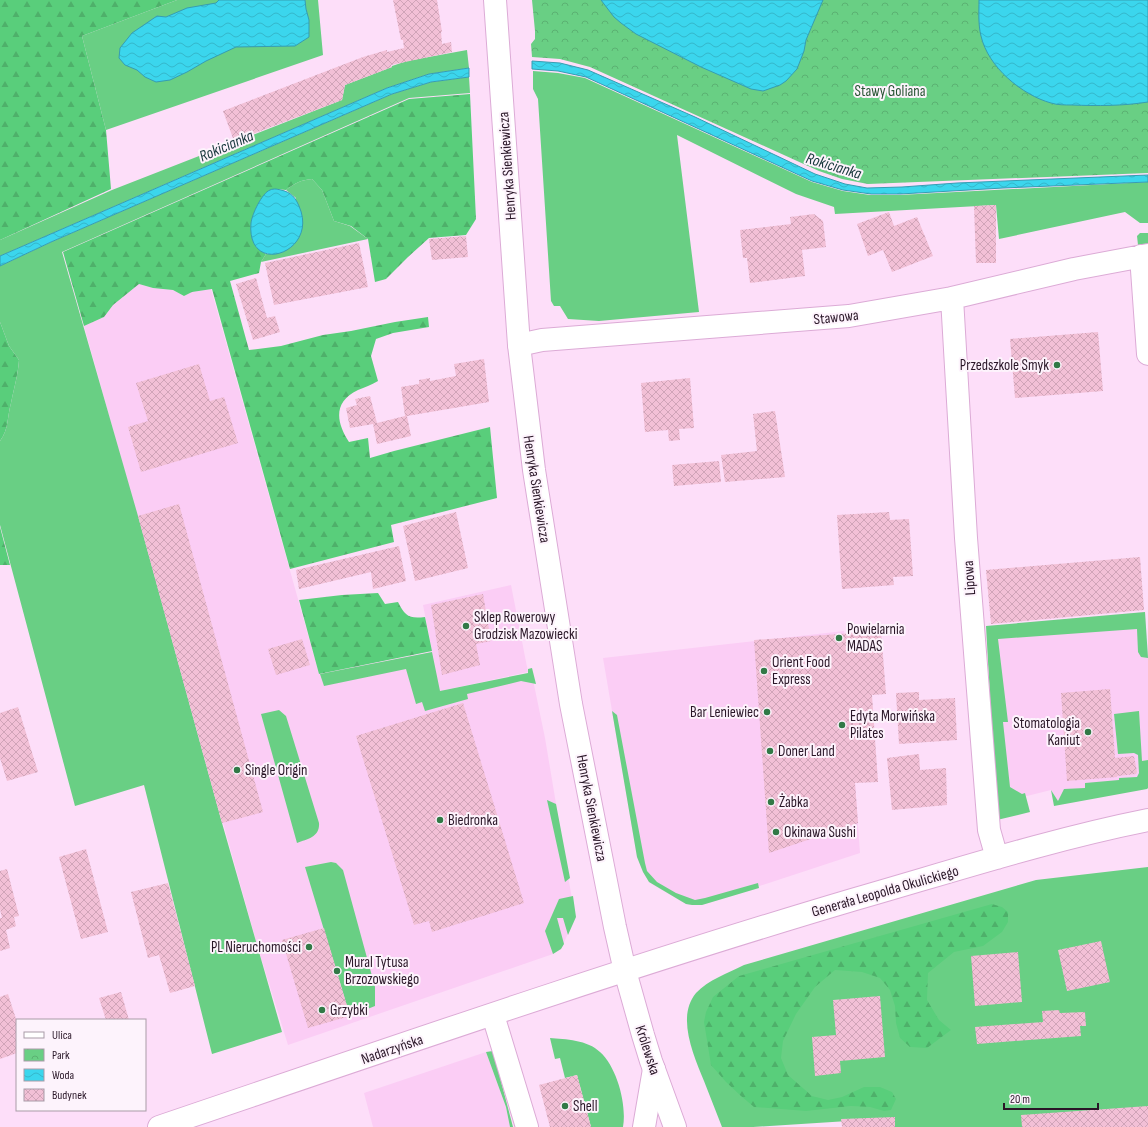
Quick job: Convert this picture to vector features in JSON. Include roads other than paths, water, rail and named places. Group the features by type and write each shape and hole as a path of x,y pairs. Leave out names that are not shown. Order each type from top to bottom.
{"street":[{"name":"Henryka Sienkiewicza","path":"495,0 519,345 534,470 572,704 625,972"},
{"name":"Stawowa","path":"519,345 542,340 849,316 952,298 1074,269 1145,256"},
{"path":"1145,256 1148,354"},
{"name":"Lipowa","path":"952,298 966,538 989,830 997,858"},
{"name":"Generała Leopolda Okulickiego","path":"625,972 734,935 997,858 1116,826 1148,820"},
{"name":"Nadarzyńska","path":"159,1127 493,1015 542,997 625,972"},
{"name":"Królewska","path":"625,972 654,1070 675,1127"},
{"path":"493,1015 527,1127"},
{"path":"644,1127 654,1070"}],"water":[{"path":"219,0 305,0 309,20 309,37 295,46 236,47 170,80 156,82 145,77 137,70 125,65 119,58 120,48 132,33 157,16 166,17 187,8 216,3"},
{"path":"601,0 823,0 806,40 804,51 797,69 780,85 763,91 751,89 701,67 636,34 614,17"},
{"path":"979,0 1148,0 1148,102 1091,106 1061,105 1051,103 1029,94 999,69 985,47 979,27"},
{"path":"532,61 560,63 588,70 695,117 815,174 845,184 867,188 902,187 957,183 1148,175 1148,182 900,194 871,194 843,190 812,181 586,77 558,71 532,69"},
{"path":"469,68 469,77 431,82 392,94 51,242 0,266 0,256 387,88 429,74"},
{"path":"276,189 287,192 293,196 299,206 303,222 300,236 292,247 281,253 270,254 259,250 252,240 251,223 255,209 261,199 270,190"}],"place":[{"name":"Przedszkole Smyk","path":"1057,365"},
{"name":"Sklep Rowerowy Grodzisk Mazowiecki","path":"466,626"},
{"name":"Powielarnia MADAS","path":"839,638"},
{"name":"Orient Food Express","path":"764,671"},
{"name":"Bar Leniewiec","path":"767,712"},
{"name":"Edyta Morwińska Pilates","path":"842,725"},
{"name":"Stomatologia Kaniut","path":"1088,732"},
{"name":"Doner Land","path":"770,751"},
{"name":"Single Origin","path":"237,770"},
{"name":"Żabka","path":"771,802"},
{"name":"Biedronka","path":"440,820"},
{"name":"Okinawa Sushi","path":"776,832"},
{"name":"PL Nieruchomości","path":"309,947"},
{"name":"Mural Tytusa Brzozowskiego","path":"337,971"},
{"name":"Grzybki","path":"322,1010"},
{"name":"Shell","path":"565,1106"}],"park label":[{"name":"Stawy Goliana","path":"890,91"}],"water label":[{"name":"Rokicianka","path":"226,145"},
{"name":"Rokicianka","path":"834,165"}]}
